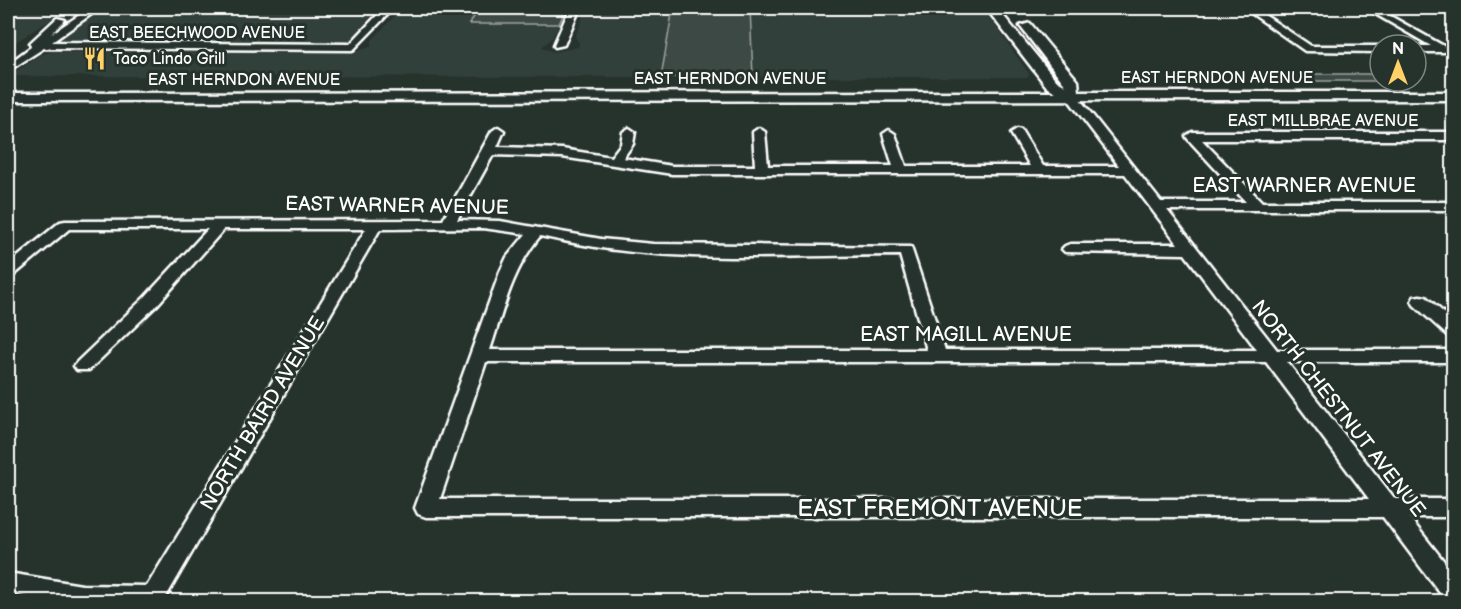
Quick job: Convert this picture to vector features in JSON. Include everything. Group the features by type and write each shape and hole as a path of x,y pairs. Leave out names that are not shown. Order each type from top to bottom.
{"main road":[{"name":"NORTH CHESTNUT AVENUE","path":"991,8 1052,84 1072,90"},
{"name":"NORTH CHESTNUT AVENUE","path":"1000,8 1018,18 1072,90"},
{"name":"EAST HERNDON AVENUE","path":"8,86 1052,84"},
{"name":"EAST HERNDON AVENUE","path":"8,97 1072,90 1454,85"},
{"name":"EAST HERNDON AVENUE","path":"1072,90 1454,96"}],"street":[{"path":"8,56 80,8"},
{"path":"8,68 95,8"},
{"name":"EAST BEECHWOOD AVENUE","path":"40,46 353,47 389,8"},
{"path":"559,45 574,8"},
{"path":"1249,8 1309,49 1368,49"},
{"path":"1370,8 1415,33"},
{"path":"40,46 34,45 60,20"},
{"path":"1428,40 1444,49 1428,49"},
{"name":"NORTH CHESTNUT AVENUE","path":"1072,90 1155,206 1454,593"},
{"path":"448,224 466,186 490,151 498,131"},
{"path":"614,162 627,144 629,132"},
{"path":"759,132 762,171"},
{"path":"1017,133 1039,170"},
{"path":"889,134 901,171"},
{"name":"EAST MILLBRAE AVENUE","path":"1258,206 1192,136 1454,136"},
{"path":"490,151 562,153 672,170 1128,170"},
{"name":"EAST WARNER AVENUE","path":"1155,206 1454,206"},
{"name":"EAST WARNER AVENUE","path":"8,272 65,225 498,225 591,242 647,248 906,250 938,357"},
{"path":"83,366 151,301 220,225"},
{"name":"NORTH BAIRD AVENUE","path":"151,599 375,225"},
{"path":"478,356 508,272 515,257 536,231"},
{"path":"1070,249 1189,249"},
{"path":"1420,301 1454,332"},
{"name":"EAST MAGILL AVENUE","path":"478,356 1454,356"},
{"name":"EAST FREMONT AVENUE","path":"478,356 426,508 1454,508"},
{"path":"8,583 82,596 151,599"}],"shaded area":[{"path":"8,8 69,8 8,47"},
{"path":"105,8 379,8 349,41 341,43 60,43 56,41"},
{"path":"402,8 480,8 470,24 559,24 553,37 542,47 554,52 578,47 579,43 575,37 587,8 673,8 661,77 8,76 43,54 51,52 354,52 372,45 372,40"},
{"path":"480,8 566,8 559,24 469,24"},
{"path":"673,8 750,8 753,77 661,77"},
{"path":"750,8 980,8 987,14 1030,75 1027,77 753,77"},
{"path":"1285,74 1368,74 1368,81 1293,81"}],"place":[{"name":"Taco Lindo Grill","path":"95,58"}]}
